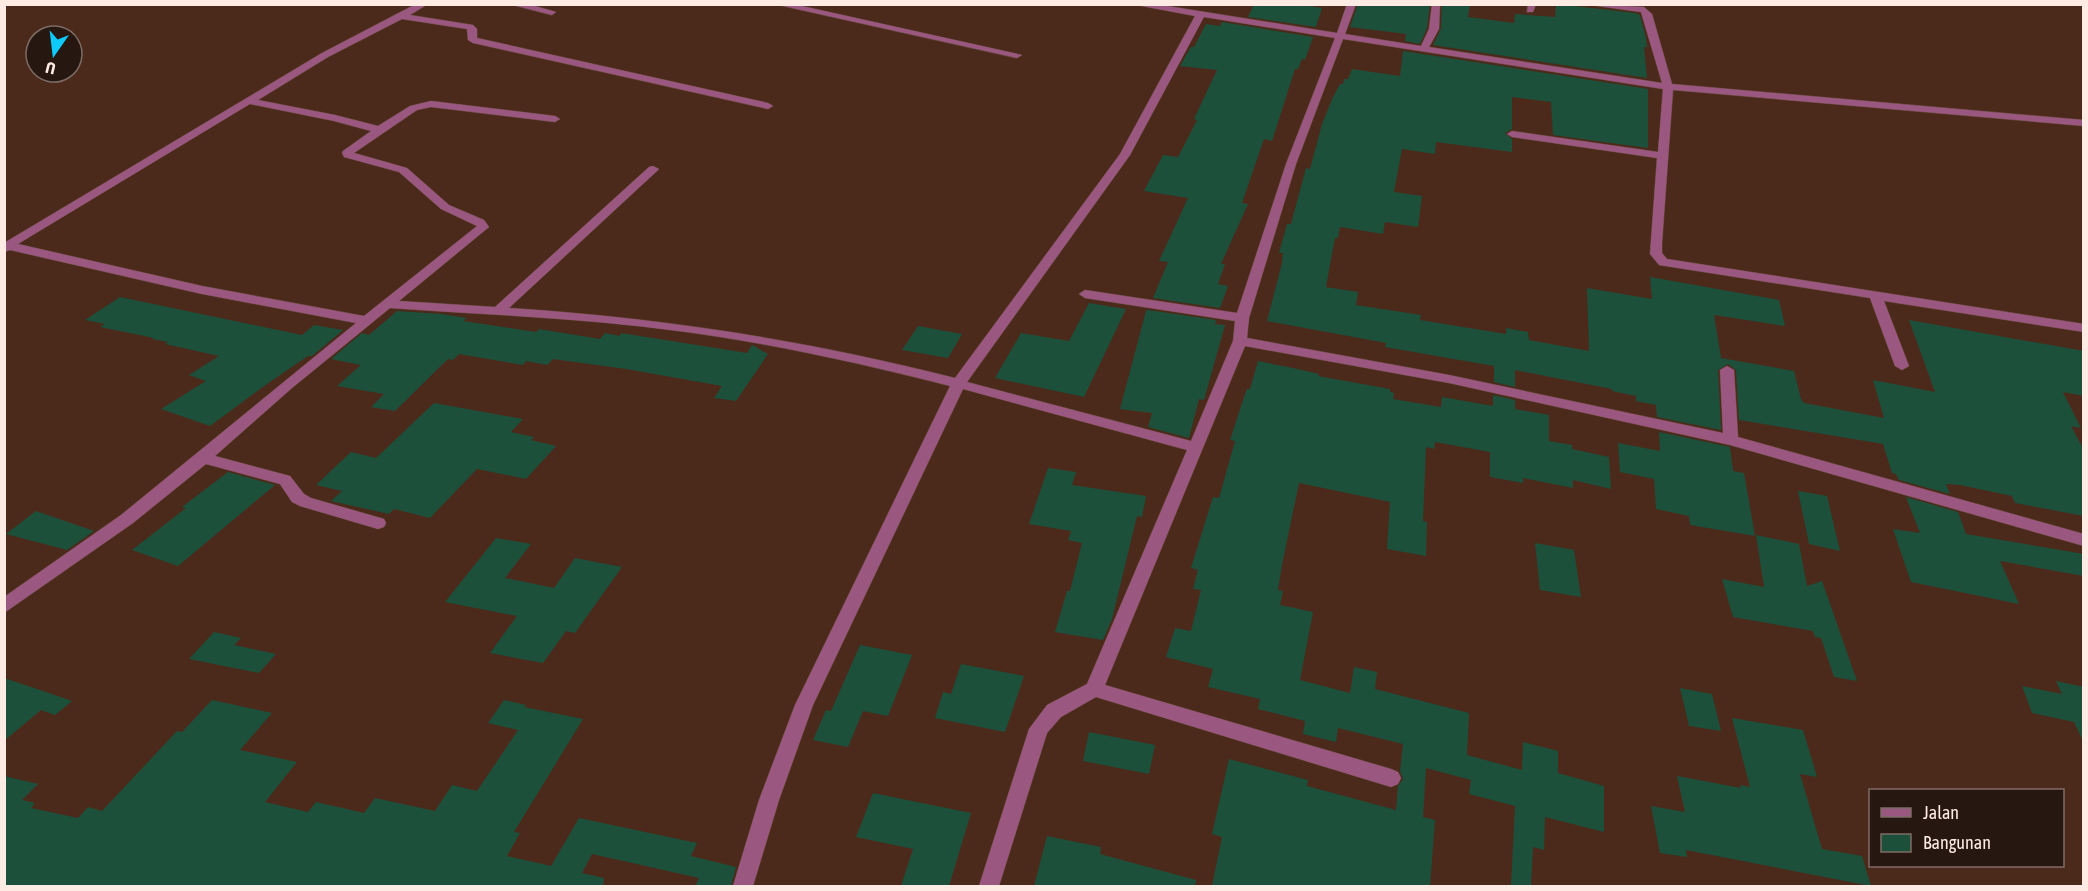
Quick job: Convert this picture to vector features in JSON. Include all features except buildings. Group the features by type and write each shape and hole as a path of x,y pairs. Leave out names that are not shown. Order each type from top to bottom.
{"street":[{"path":"7,247 325,55 424,4"},
{"path":"513,4 552,12"},
{"path":"778,4 1017,55"},
{"path":"1135,4 1668,87 2084,123"},
{"path":"989,886 1038,729 1054,711 1094,689 1240,341 1242,318 1291,164 1352,4"},
{"path":"1424,48 1434,29 1436,4"},
{"path":"1587,4 1645,8 1648,14 1668,87 1656,243 1656,254 1663,262 2084,328"},
{"path":"743,886 776,780 804,705 958,384 1125,155 1201,14"},
{"path":"400,15 470,27 473,40 768,106"},
{"path":"250,101 335,118 379,130"},
{"path":"7,602 127,519 203,458 287,385 476,234 483,225 445,207 403,170 347,153 379,130 424,104 555,119"},
{"path":"1512,134 1663,156"},
{"path":"497,312 653,169"},
{"path":"7,247 202,290 368,321"},
{"path":"1085,294 1242,318"},
{"path":"1876,296 1902,366"},
{"path":"387,304 686,328 803,349 958,384 1194,447"},
{"path":"1240,341 1449,379 1731,440 2084,540"},
{"path":"1727,370 1731,440"},
{"path":"203,458 285,480 298,498 306,502 378,523"},
{"path":"1094,689 1391,778"}]}
